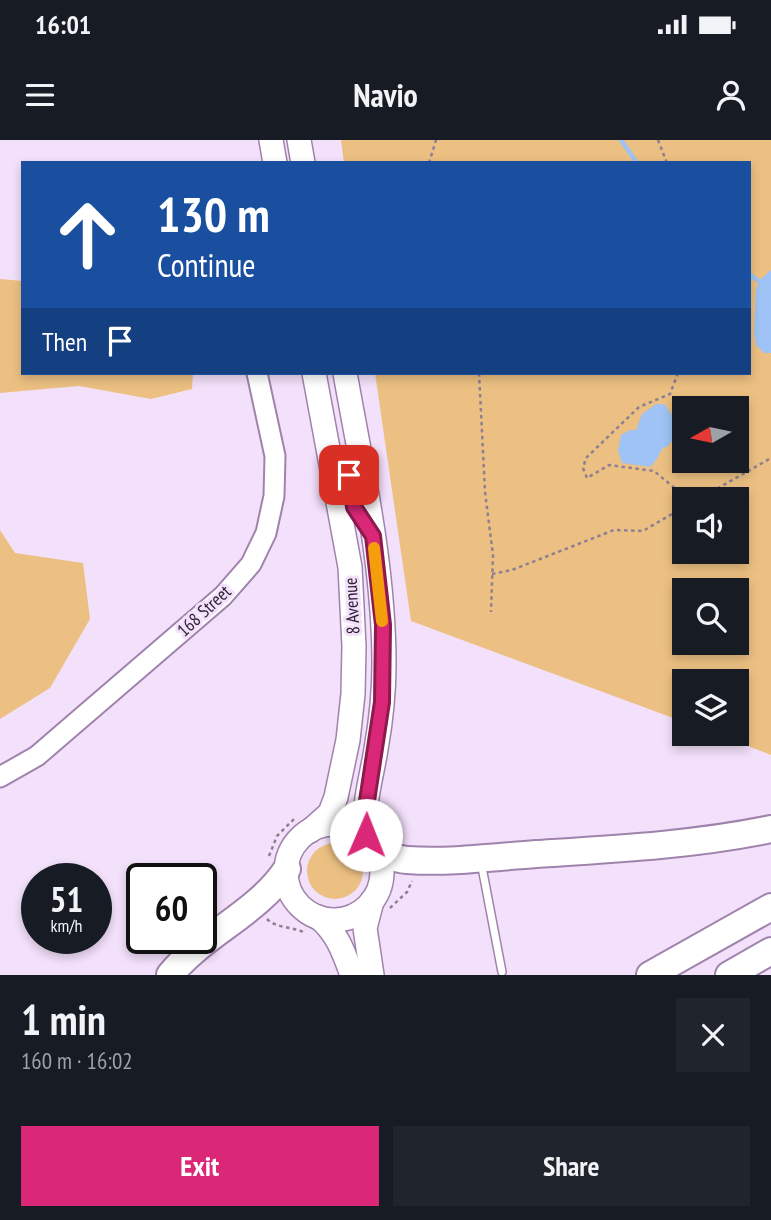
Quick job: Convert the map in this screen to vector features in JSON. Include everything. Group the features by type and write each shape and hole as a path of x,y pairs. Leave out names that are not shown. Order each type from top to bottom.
{"highway":[{"path":"371,842 388,856 405,860 480,858 659,846 720,839 771,829"},
{"path":"170,975 209,937 259,902 277,865"},
{"path":"650,975 771,907"},
{"path":"729,975 771,951"}],"main road":[{"path":"271,140 275,161"},
{"path":"299,140 303,161"},
{"name":"168 Street","path":"0,777 20,767 52,744 223,596 251,564 266,533 274,496 275,470 275,456 257,375"},
{"name":"8 Avenue","path":"305,822 330,813 336,797 348,740 353,694 354,646 349,567 314,375"},
{"path":"332,375 354,507 373,536"},
{"name":"8 Avenue","path":"345,375 381,597 384,672 379,730 365,817 371,842"},
{"path":"313,925 308,912 296,901 277,865 294,846 305,822 354,829 371,842 380,860 382,875 378,890 379,907 365,928 372,975"},
{"path":"313,925 348,918 379,907"},
{"path":"313,925 328,926 337,939 352,975"}],"lane":[{"path":"480,858 502,972"}],"path":[{"path":"430,161 436,140"},
{"path":"658,140 666,161"},
{"path":"479,375 485,492 493,555 491,612"},
{"path":"673,487 654,471 609,465 587,478 583,468 586,458 639,407 670,394 677,375"},
{"path":"720,487 771,458"},
{"path":"492,574 512,570 614,530 643,531 672,514"},
{"path":"277,865 277,836 305,822"},
{"path":"379,907 407,892 413,876"},
{"path":"261,914 272,924 296,927 313,925"}],"shaded area":[{"path":"341,140 771,140 771,755 748,746 749,669 672,669 672,718 411,621 375,375 751,375 751,161 344,161"},
{"path":"0,279 21,281 21,375 193,375 192,389 151,399 79,386 0,393"},
{"path":"0,530 15,553 83,563 90,619 50,688 0,719"},
{"path":"335,843 346,845 355,851 361,860 361,882 355,891 346,897 335,899 324,897 315,891 309,882 307,871 309,860 315,851 324,845"}],"water":[{"path":"771,270 771,353 764,353 756,345 754,333 756,290 759,281"},
{"path":"656,404 664,404 672,416 672,440 650,467 622,463 618,450 621,435 636,430 642,414"}],"waterway":[{"path":"621,140 636,161"},
{"path":"751,275 759,281 771,283"}],"slow traffic":[{"path":"374,548 382,621"}],"route":[{"path":"349,475 354,507 373,536 383,625 382,702 367,801 366,835"}]}
